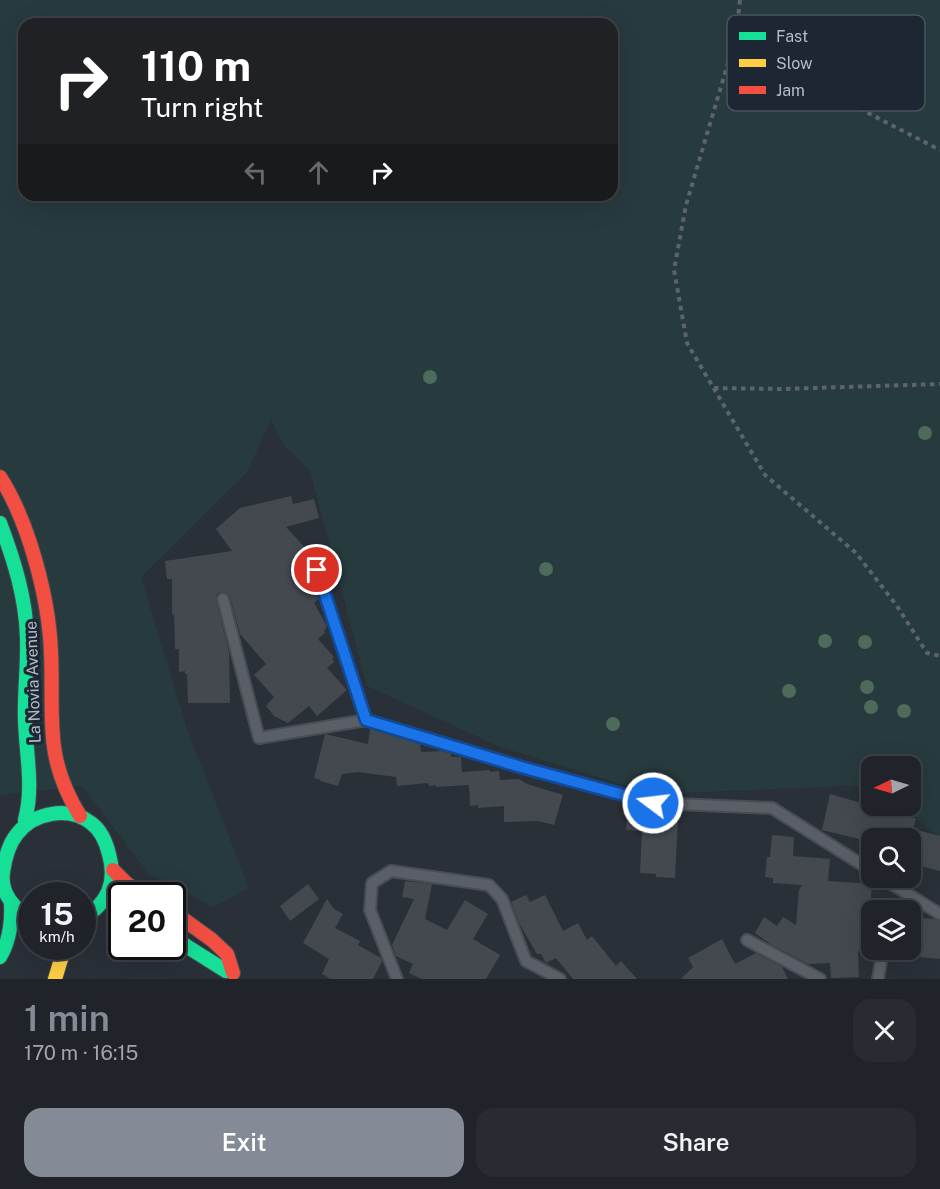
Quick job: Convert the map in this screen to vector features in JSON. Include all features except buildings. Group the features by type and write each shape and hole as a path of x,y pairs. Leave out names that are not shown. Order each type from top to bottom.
{"main road":[{"name":"La Novia Avenue","path":"0,477 23,526 40,577 50,639 50,722 53,757 61,783 80,816 101,834 112,857 113,870"},
{"name":"La Novia Avenue","path":"0,524 16,570 25,609 27,651 25,718 32,786 25,820"},
{"path":"18,911 11,903 1,882 0,862 6,841 5,834 35,815 56,812 80,816"},
{"path":"113,870 125,882"},
{"path":"96,912 108,893 113,870"},
{"path":"0,957 9,937 12,921 11,903"},
{"path":"186,921 227,954 236,976"},
{"path":"186,947 213,965 236,976"},
{"path":"55,979 61,960"}],"lane":[{"path":"317,570 366,720"},
{"path":"223,599 259,738 366,720 521,767 653,803 772,808 861,864"},
{"path":"397,979 370,910 372,883 391,871 489,885 502,899 526,961 560,979"},
{"path":"898,888 940,914"},
{"path":"747,940 820,979"},
{"path":"878,979 881,960"}],"path":[{"path":"738,15 740,0"},
{"path":"727,67 687,205 674,270 687,343 765,475 856,552 897,606 927,653 940,656"},
{"path":"864,111 940,150"},
{"path":"713,388 783,389 940,384"}],"green space":[{"path":"0,0 940,0 940,837 912,816 921,816 921,756 861,756 861,785 655,794 500,747 367,686 310,471 284,445 271,420 247,472 141,577 187,729 249,888 213,907 186,893 186,882 165,882 149,874 82,786 0,795"}],"traffic: fast":[{"path":"0,523 18,579 26,623 25,720 29,795 25,820"},
{"path":"18,909 10,900 4,887 3,872 9,847 24,827 33,821 42,816 62,813 73,814 95,826 105,841 111,864 111,883 104,899 96,908"},
{"path":"0,957 10,931 11,903"},
{"path":"186,946 226,971"}],"traffic: slow":[{"path":"55,979 61,960"}],"traffic: jam":[{"path":"0,477 20,516 42,585 51,652 55,755 68,794 80,816"},
{"path":"113,870 125,882"},
{"path":"186,921 227,954 233,973"}],"route":[{"path":"317,570 366,720 521,767 653,803"}]}
